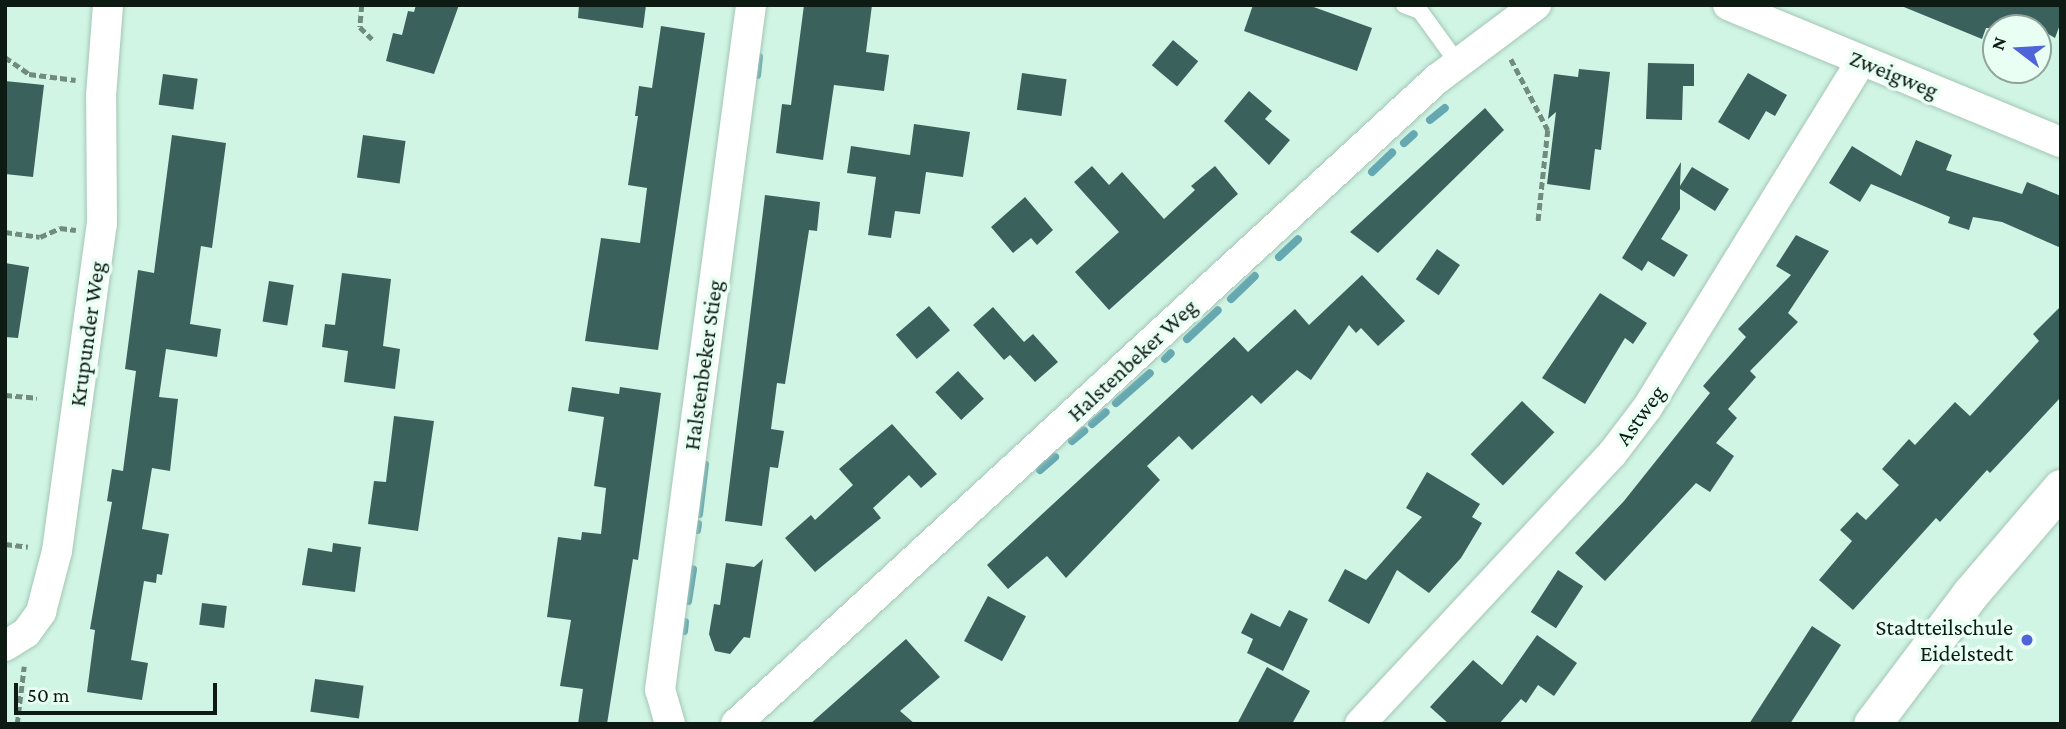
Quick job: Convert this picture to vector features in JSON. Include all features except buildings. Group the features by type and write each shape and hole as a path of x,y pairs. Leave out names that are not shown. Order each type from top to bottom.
{"street":[{"name":"Krupunder Weg","path":"11,652 41,612 57,551 102,224 100,96 108,5"},
{"name":"Halstenbeker Stieg","path":"670,724 660,690 751,5"},
{"name":"Halstenbeker Weg","path":"736,724 1457,62 1536,5"},
{"name":"Zweigweg","path":"1728,5 2061,142"},
{"name":"Astweg","path":"1360,724 1612,454 1647,408 1861,61"},
{"path":"1872,724 1970,594 2061,488"}],"lane":[{"path":"1404,5 1420,11 1457,62"}],"path":[{"path":"362,5 360,27 374,41"},
{"path":"1508,52 1548,130 1538,223"},
{"path":"5,57 29,74 84,81"},
{"path":"5,232 40,237 60,228 82,231"},
{"path":"5,395 37,398"},
{"path":"5,544 28,547"},
{"path":"11,652 17,724"}],"waterway":[{"path":"757,75 759,57"},
{"path":"1430,120 1445,108"},
{"path":"1404,143 1414,134"},
{"path":"1372,172 1392,153"},
{"path":"1279,257 1298,239"},
{"path":"1231,299 1255,276"},
{"path":"1187,339 1218,310"},
{"path":"1165,359 1171,353"},
{"path":"1116,403 1150,373"},
{"path":"1092,424 1106,412"},
{"path":"1072,441 1084,431"},
{"path":"1040,470 1055,457"},
{"path":"699,514 705,464"},
{"path":"697,530 698,524"},
{"path":"688,601 693,569"},
{"path":"684,631 685,622"}],"place":[{"name":"Stadtteilschule Eidelstedt","path":"2027,640"}]}
